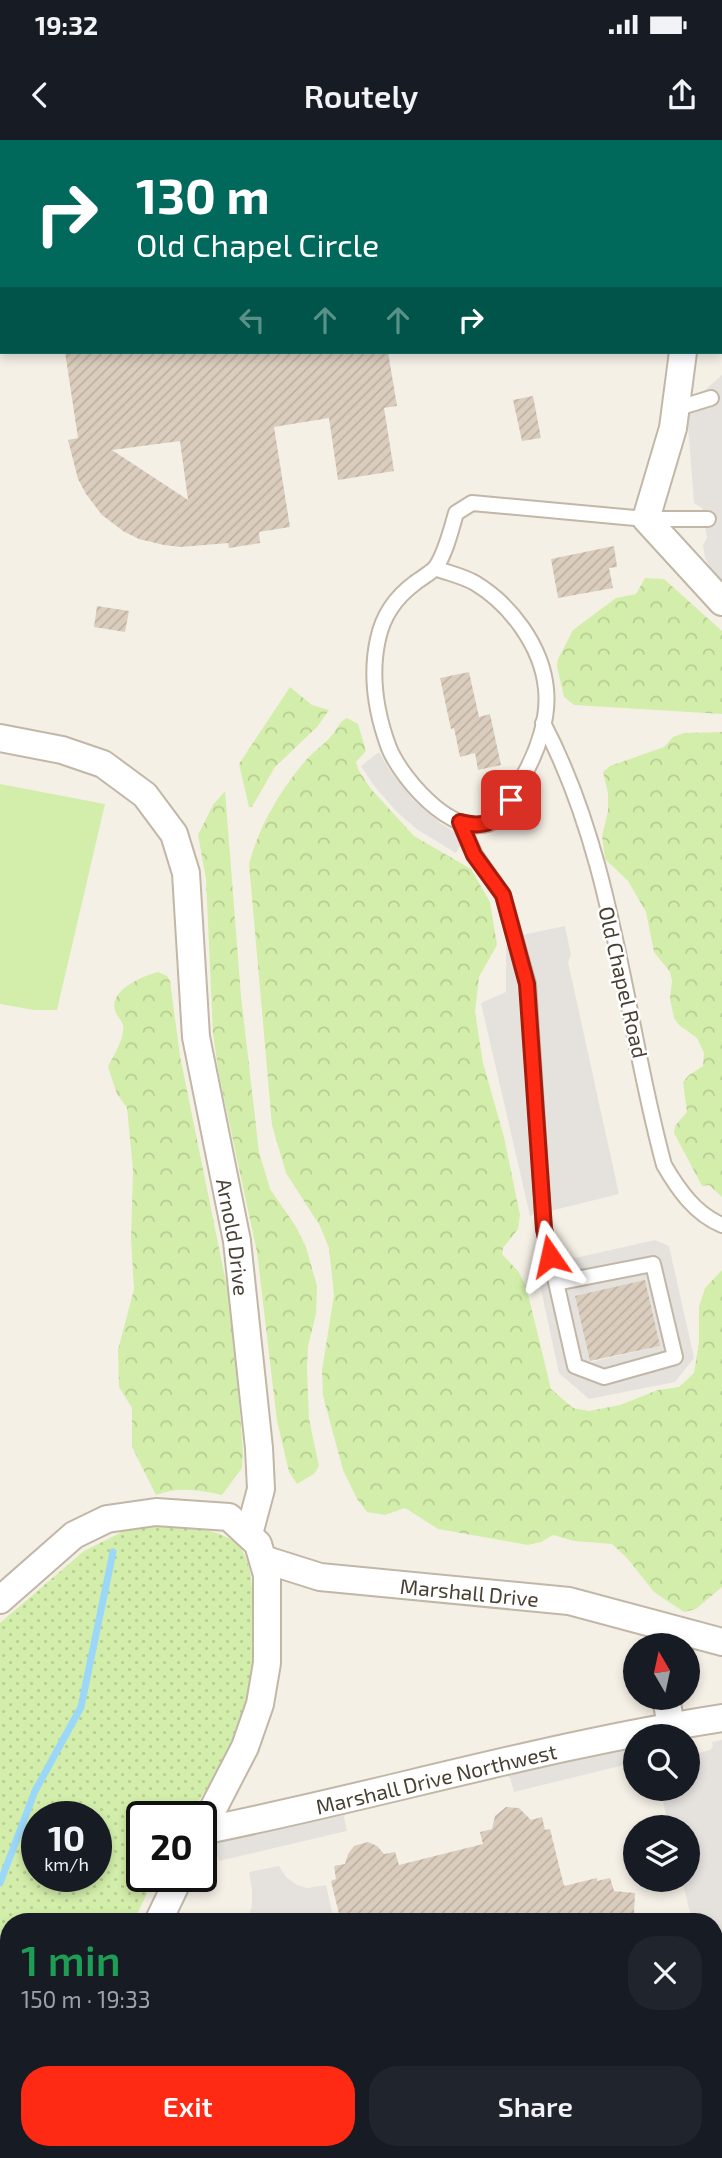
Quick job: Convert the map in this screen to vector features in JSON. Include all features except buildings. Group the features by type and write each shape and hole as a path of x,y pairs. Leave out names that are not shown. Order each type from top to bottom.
{"street":[{"path":"682,354 673,428 646,519 722,602"},
{"name":"Arnold Drive","path":"0,738 62,750 103,764 145,795 174,834 186,873 196,1037 237,1241 260,1448 261,1489 249,1534"},
{"path":"0,1600 75,1535 107,1519 156,1511 229,1517 249,1534 258,1544 267,1575 267,1663 260,1704 245,1747 217,1802"},
{"name":"Marshall Drive","path":"262,1559 320,1577 569,1601 653,1633"},
{"name":"Marshall Drive","path":"700,1639 722,1642"},
{"path":"697,1724 721,1720"},
{"name":"Marshall Drive Northwest","path":"217,1828 623,1739"},
{"path":"162,1913 172,1892"}],"lane":[{"path":"675,409 711,398"},
{"path":"435,568 473,582 498,599 520,623 536,653 546,689 543,723 535,756 500,816 486,823 471,825 460,822 432,806 405,777 390,750 376,695 374,664 384,619 404,591 435,568 456,513 471,503 646,519 708,520"},
{"name":"Old Chapel Road","path":"543,723 564,762 581,807 613,928 664,1165 675,1184 694,1206 722,1225"},
{"path":"460,822 474,855 503,895 527,984 544,1229 556,1283 575,1366 604,1377 675,1357 653,1264 556,1283"}],"green space":[{"path":"645,578 664,579 722,631 722,714 574,705 564,697 557,666 573,630 616,598 636,594"},
{"path":"290,687 312,705 329,710 317,727 275,767 252,807 249,807 239,764"},
{"path":"347,718 358,724 366,751 356,762 371,789 414,836 471,869 490,902 497,945 479,977 475,1012 483,1063 504,1137 520,1215 518,1229 503,1248 502,1254 518,1271 526,1286 551,1389 573,1408 589,1411 620,1405 658,1390 679,1387 694,1373 699,1342 699,1307 705,1288 722,1270 722,1587 696,1609 684,1612 654,1592 612,1544 574,1541 553,1535 528,1545 438,1529 405,1508 385,1515 367,1512 357,1499 343,1470 323,1396 322,1370 334,1295 329,1248 320,1226 286,1173 272,1125 249,864 265,822 288,784 306,760"},
{"path":"722,732 722,1197 709,1185 702,1186 674,1133 675,1126 687,1112 683,1082 703,1066 704,1053 697,1038 674,1018 670,999 670,972 654,952 646,912 628,881 605,859 602,836 608,811 608,793 603,772 610,766 664,747 673,737 684,733"},
{"path":"0,784 105,804 57,1010 34,1010 0,1004"},
{"path":"225,791 241,996 259,1152 270,1189 295,1225 306,1247 317,1286 316,1314 308,1346 307,1368 309,1419 319,1466 314,1474 297,1484 289,1472 277,1421 257,1252 219,1075 213,1034 206,879 198,835 213,805"},
{"path":"158,972 167,976 170,981 180,1056 232,1312 243,1452 242,1468 222,1495 180,1490 156,1495 132,1447 132,1408 119,1387 118,1350 134,1289 131,1240 133,1170 127,1108 117,1094 108,1067 123,1031 123,1025 115,1010 117,996 129,985"},
{"path":"172,1524 198,1528 232,1540 246,1557 252,1587 255,1639 245,1713 231,1748 199,1801 126,1801 126,1892 148,1892 138,1913 0,1913 0,1623 84,1551 126,1530"}],"shaded area":[{"path":"722,375 722,581 705,558 703,545 707,538 702,508 694,503 688,425 691,396 705,390"},
{"path":"379,752 413,800 440,823 465,838 456,853 418,830 398,813 375,787 361,766"},
{"path":"565,926 571,955 568,962 619,1194 530,1216 481,1003 506,992 506,945 517,936"},
{"path":"655,1240 669,1246 694,1358 675,1382 589,1399 559,1373 536,1267 542,1258 567,1252 575,1258","holes":["575,1296 660,1346 591,1362"]},
{"path":"722,1740 722,1913 690,1913 685,1892 700,1892 700,1815 666,1815 663,1801 700,1801 700,1753 710,1750 712,1742"},
{"path":"623,1746 623,1765 514,1792 510,1778 506,1775"},
{"path":"346,1813 344,1817 347,1831 219,1861 217,1843"},
{"path":"279,1866 286,1877 297,1885 307,1888 326,1885 332,1913 250,1913 252,1891 249,1872"}],"waterway":[{"path":"0,1883 35,1791 81,1707 113,1552"}],"route":[{"path":"511,800 500,816 486,823 471,825 460,822 474,855 503,895 527,984 544,1229 550,1256"}]}
